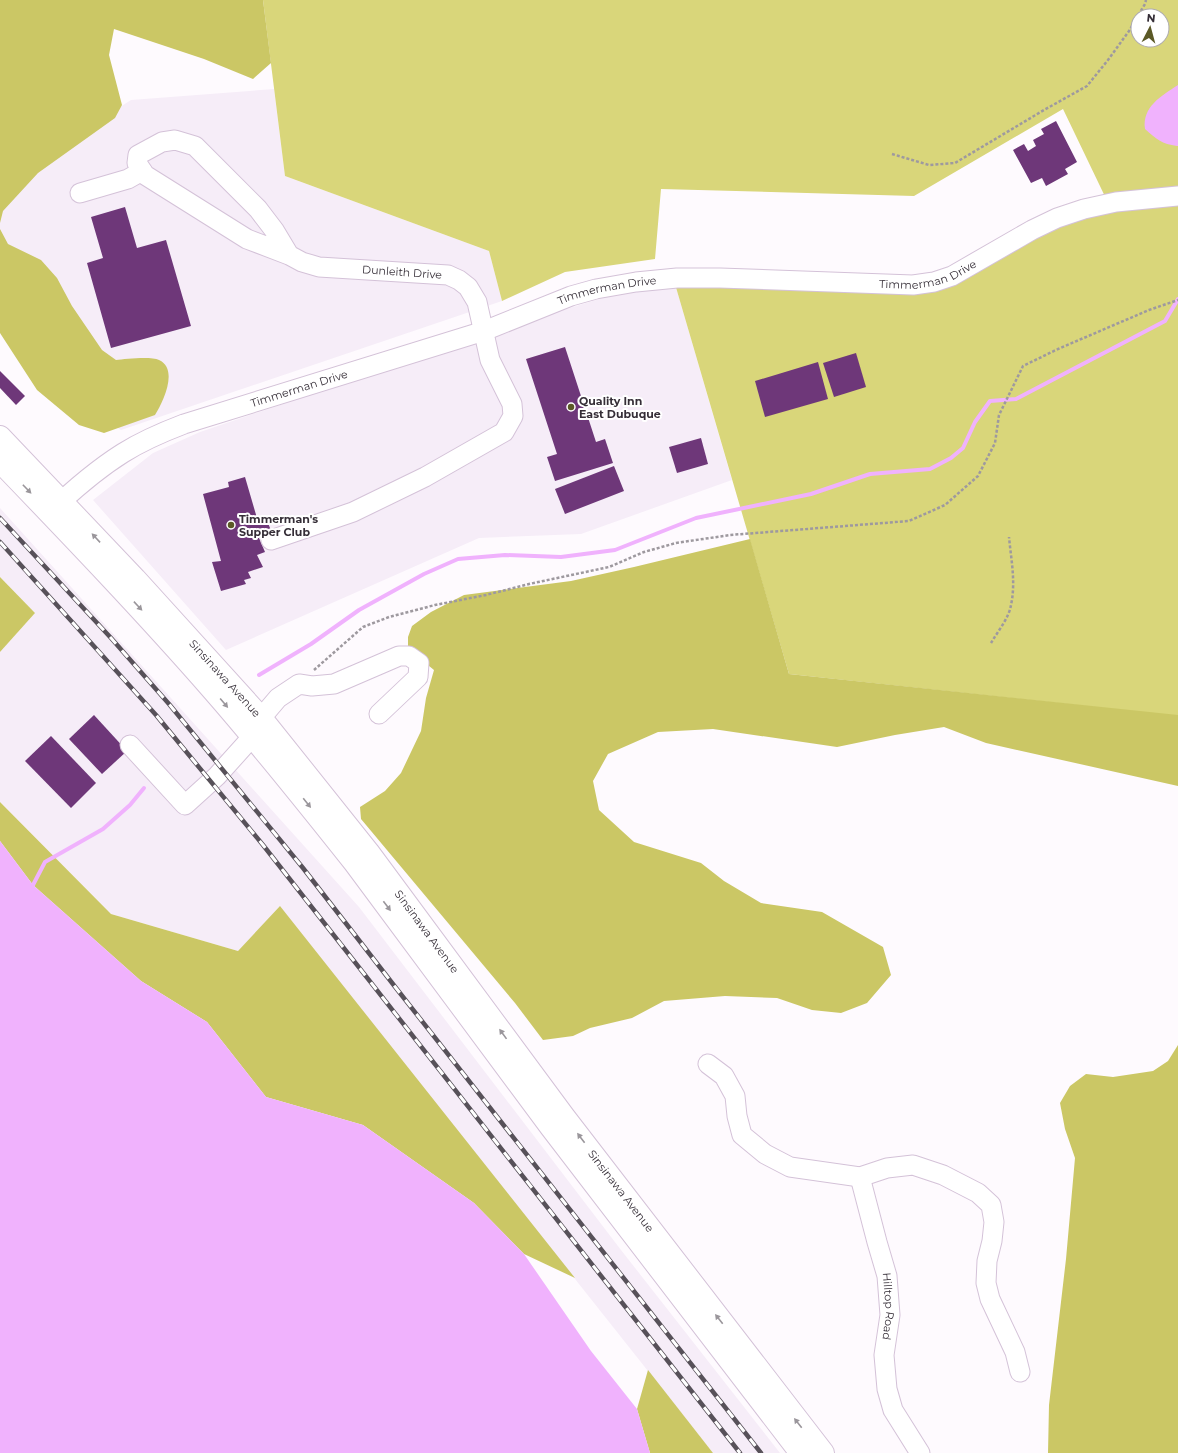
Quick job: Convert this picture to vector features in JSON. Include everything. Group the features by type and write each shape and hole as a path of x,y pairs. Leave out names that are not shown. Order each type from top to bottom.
{"highway":[{"name":"Sinsinawa Avenue","path":"0,437 56,507"},
{"name":"Sinsinawa Avenue","path":"0,461 56,507 151,597 256,727 368,852 574,1130 823,1453"},
{"name":"Sinsinawa Avenue","path":"256,727 310,806 355,863 556,1133 801,1453"}],"street":[{"path":"80,193 128,179 142,171 137,163 138,155 162,142 175,140 195,146 258,209 274,230 288,254"},
{"name":"Dunleith Drive","path":"142,171 145,175 247,239 288,254 302,262 319,267 448,275 459,280 468,287 475,297 490,360 512,404 513,416 504,432 426,477 353,512 271,540"},
{"name":"Timmerman Drive","path":"56,507 99,469 151,438 184,424 484,331 571,296 596,289 636,282 677,278 720,278 913,285 934,282 952,276 1032,230 1057,218 1084,209 1116,202 1178,196"},
{"path":"130,745 185,805 220,773 278,698 299,684 312,686 334,684 399,656 409,656 419,663 418,677 379,714"},
{"path":"708,1064 724,1076 735,1096 737,1116 742,1135 765,1154 790,1167 860,1177 887,1168 913,1165 943,1174 978,1193 991,1205 994,1222 992,1241 987,1261 986,1283 990,1299 1015,1352 1020,1372"},
{"name":"Hilltop Road","path":"860,1177 876,1242 888,1276 890,1314 884,1355 887,1389 892,1410 920,1453"}],"path":[{"path":"892,154 930,165 955,163 1087,86 1129,31 1146,0"},
{"path":"299,684 363,628 388,617 435,605 609,567 644,552 676,543 730,535 909,521 945,505 978,476 995,443 999,415 1023,366 1058,349 1149,310 1178,300"},
{"path":"991,642 1002,625 1011,605 1014,579 1009,537"}],"shaded area":[{"path":"0,0 263,0 271,63 253,79 204,59 114,29 109,55 122,105 115,118 38,173 3,211 0,223"},
{"path":"263,0 1178,0 1178,716 789,674 675,284 907,291 1034,236 1111,209 1063,109 914,196 661,189 655,259 565,272 502,301 489,251 285,176"},
{"path":"1178,85 1177,146 1163,142 1153,136 1145,129 1145,121 1146,114 1154,103 1165,93"},
{"path":"274,89 285,176 489,251 502,301 121,430 76,403 0,307 0,184 131,100"},
{"path":"0,229 8,244 41,260 57,278 72,306 102,350 116,360 150,358 159,360 165,364 169,378 168,386 155,415 104,433 79,425 37,390 0,333"},
{"path":"675,284 732,480 581,534 479,538 226,650 93,500 153,453 200,432 550,314 609,296"},
{"path":"0,508 359,907 621,1250 780,1453 713,1453 280,907 238,951 111,914 0,802 0,652 35,613 0,577"},
{"path":"750,539 789,674 1178,715 1178,786 986,743 944,727 837,747 713,729 658,732 608,754 593,781 599,810 634,842 701,863 724,881 761,903 822,912 883,947 891,975 867,1003 841,1013 812,1010 777,998 725,996 664,1001 632,1018 590,1028 573,1036 543,1040 515,1003 361,819 360,807 385,791 401,773 421,731 426,698 434,670 408,649 408,637 412,626 431,612 464,595 571,581"},
{"path":"0,577 35,613 0,652"},
{"path":"0,802 111,914 238,951 280,906 575,1278 524,1254 474,1203 363,1125 266,1097 207,1022 141,981 33,885 0,841"},
{"path":"0,841 33,885 141,981 207,1022 266,1097 363,1125 474,1203 524,1254 591,1351 637,1409 650,1453 0,1453"},
{"path":"1178,1045 1178,1453 1048,1453 1049,1405 1066,1259 1075,1158 1065,1129 1060,1103 1070,1086 1086,1074 1113,1077 1153,1071 1168,1061"},
{"path":"648,1370 713,1453 650,1453 637,1409"}],"building":[{"path":"1056,121 1077,162 1065,169 1068,174 1046,186 1042,178 1031,183 1013,150 1024,144 1028,151 1036,146 1033,140 1044,134 1041,129"},
{"path":"125,207 137,248 166,240 191,326 111,348 87,263 103,258 91,217"},
{"path":"565,347 596,442 605,439 613,463 555,481 547,457 557,454 526,359"},
{"path":"856,353 866,387 834,397 823,363"},
{"path":"818,362 828,399 765,417 755,381"},
{"path":"0,371 25,396 16,405 0,388"},
{"path":"701,438 708,464 677,473 669,447"},
{"path":"614,466 624,491 565,514 555,489"},
{"path":"245,477 259,525 268,523 272,533 259,538 265,552 257,555 263,567 248,572 251,578 244,580 246,584 221,591 212,562 221,561 203,494 229,487 228,482"},
{"path":"94,715 127,751 102,774 69,739"},
{"path":"51,736 96,783 71,808 25,761"}],"waterway":[{"path":"259,675 311,644 359,610 424,574 458,559 505,555 561,557 615,550 696,518 811,494 870,474 930,469 951,458 963,448 975,422 990,401 1016,399 1165,321 1178,299"},
{"path":"33,885 45,862 103,829 130,805 144,788"}],"railway":[{"path":"0,518 111,638 169,704 303,868 761,1453"},
{"path":"0,542 156,715 263,845 740,1453"}],"place":[{"name":"Quality Inn East Dubuque","path":"571,407"},
{"name":"Timmerman's Supper Club","path":"231,525"}]}
